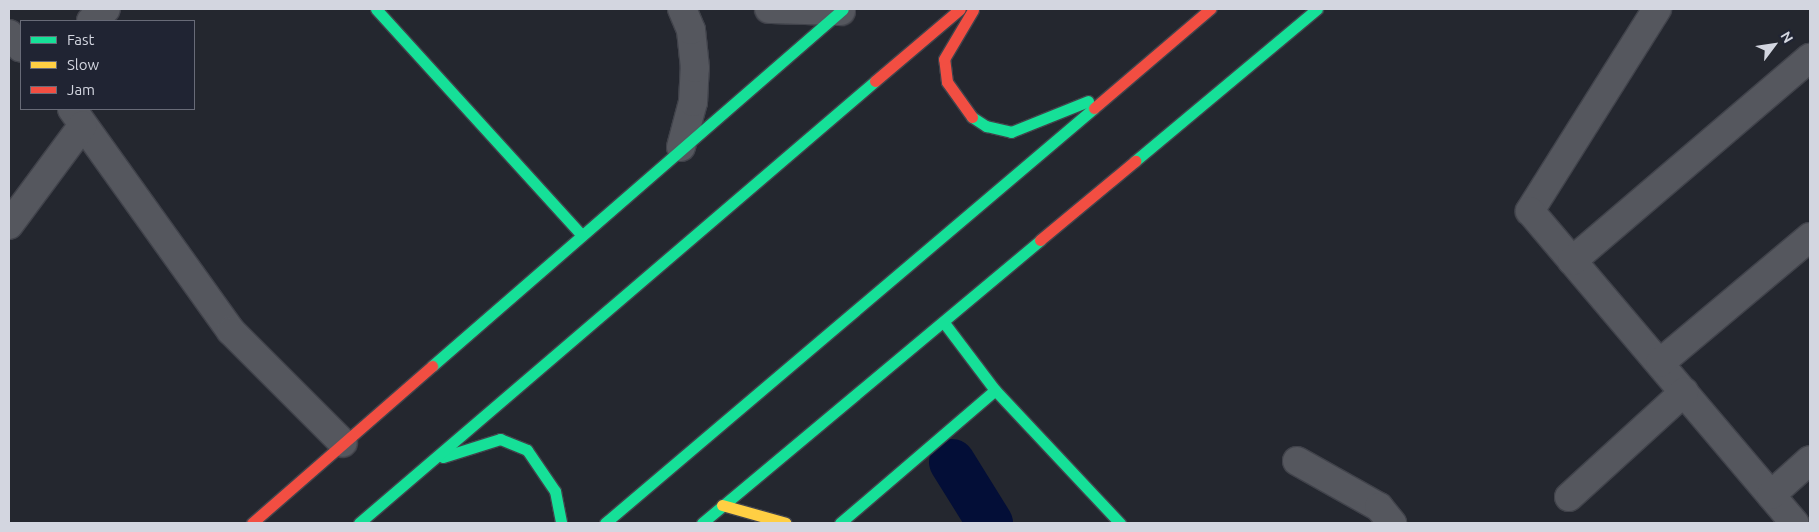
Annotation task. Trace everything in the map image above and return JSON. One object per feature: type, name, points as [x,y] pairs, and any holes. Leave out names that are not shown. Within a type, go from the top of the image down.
[{"type":"street","points":[[93,20],[106,9]]},
{"type":"street","points":[[376,9],[581,234]]},
{"type":"street","points":[[681,147],[693,102],[695,68],[691,30],[682,9]]},
{"type":"street","points":[[768,9],[842,10]]},
{"type":"street","points":[[359,523],[960,9]]},
{"type":"street","points":[[974,9],[944,59],[947,82],[964,111],[986,126],[1011,132],[1116,89]]},
{"type":"street","points":[[605,523],[1210,9]]},
{"type":"street","points":[[702,523],[945,324],[1317,9]]},
{"type":"street","points":[[1657,9],[1530,211],[1795,523]]},
{"type":"street","points":[[252,523],[681,147],[842,10]]},
{"type":"street","points":[[9,34],[20,47]]},
{"type":"street","points":[[1572,261],[1810,58]]},
{"type":"street","points":[[9,225],[77,117],[231,331],[343,443]]},
{"type":"street","points":[[1660,363],[1810,237]]},
{"type":"street","points":[[945,324],[996,390],[1120,523]]},
{"type":"street","points":[[840,523],[996,390]]},
{"type":"street","points":[[1570,497],[1684,392]]},
{"type":"street","points":[[432,461],[500,439],[527,450],[554,491],[561,523]]},
{"type":"street","points":[[1771,495],[1810,460]]},
{"type":"street","points":[[1297,461],[1377,518]]},
{"type":"street","points":[[722,505],[786,523]]},
{"type":"waterway","points":[[952,462],[990,523]]},
{"type":"traffic: fast","points":[[376,9],[581,234]]},
{"type":"traffic: fast","points":[[432,366],[843,9]]},
{"type":"traffic: fast","points":[[1135,161],[1317,9]]},
{"type":"traffic: fast","points":[[359,523],[875,81]]},
{"type":"traffic: fast","points":[[972,117],[986,126],[1011,132],[1088,101]]},
{"type":"traffic: fast","points":[[605,523],[1094,108]]},
{"type":"traffic: fast","points":[[702,523],[1040,240]]},
{"type":"traffic: fast","points":[[945,324],[995,390],[1120,523]]},
{"type":"traffic: fast","points":[[840,523],[995,390]]},
{"type":"traffic: fast","points":[[443,457],[500,439],[527,450],[555,491],[561,523]]},
{"type":"traffic: slow","points":[[722,505],[786,523]]},
{"type":"traffic: jam","points":[[875,81],[960,9]]},
{"type":"traffic: jam","points":[[1094,108],[1210,9]]},
{"type":"traffic: jam","points":[[972,117],[947,82],[944,59],[973,10]]},
{"type":"traffic: jam","points":[[1040,240],[1135,161]]},
{"type":"traffic: jam","points":[[252,523],[432,366]]}]
